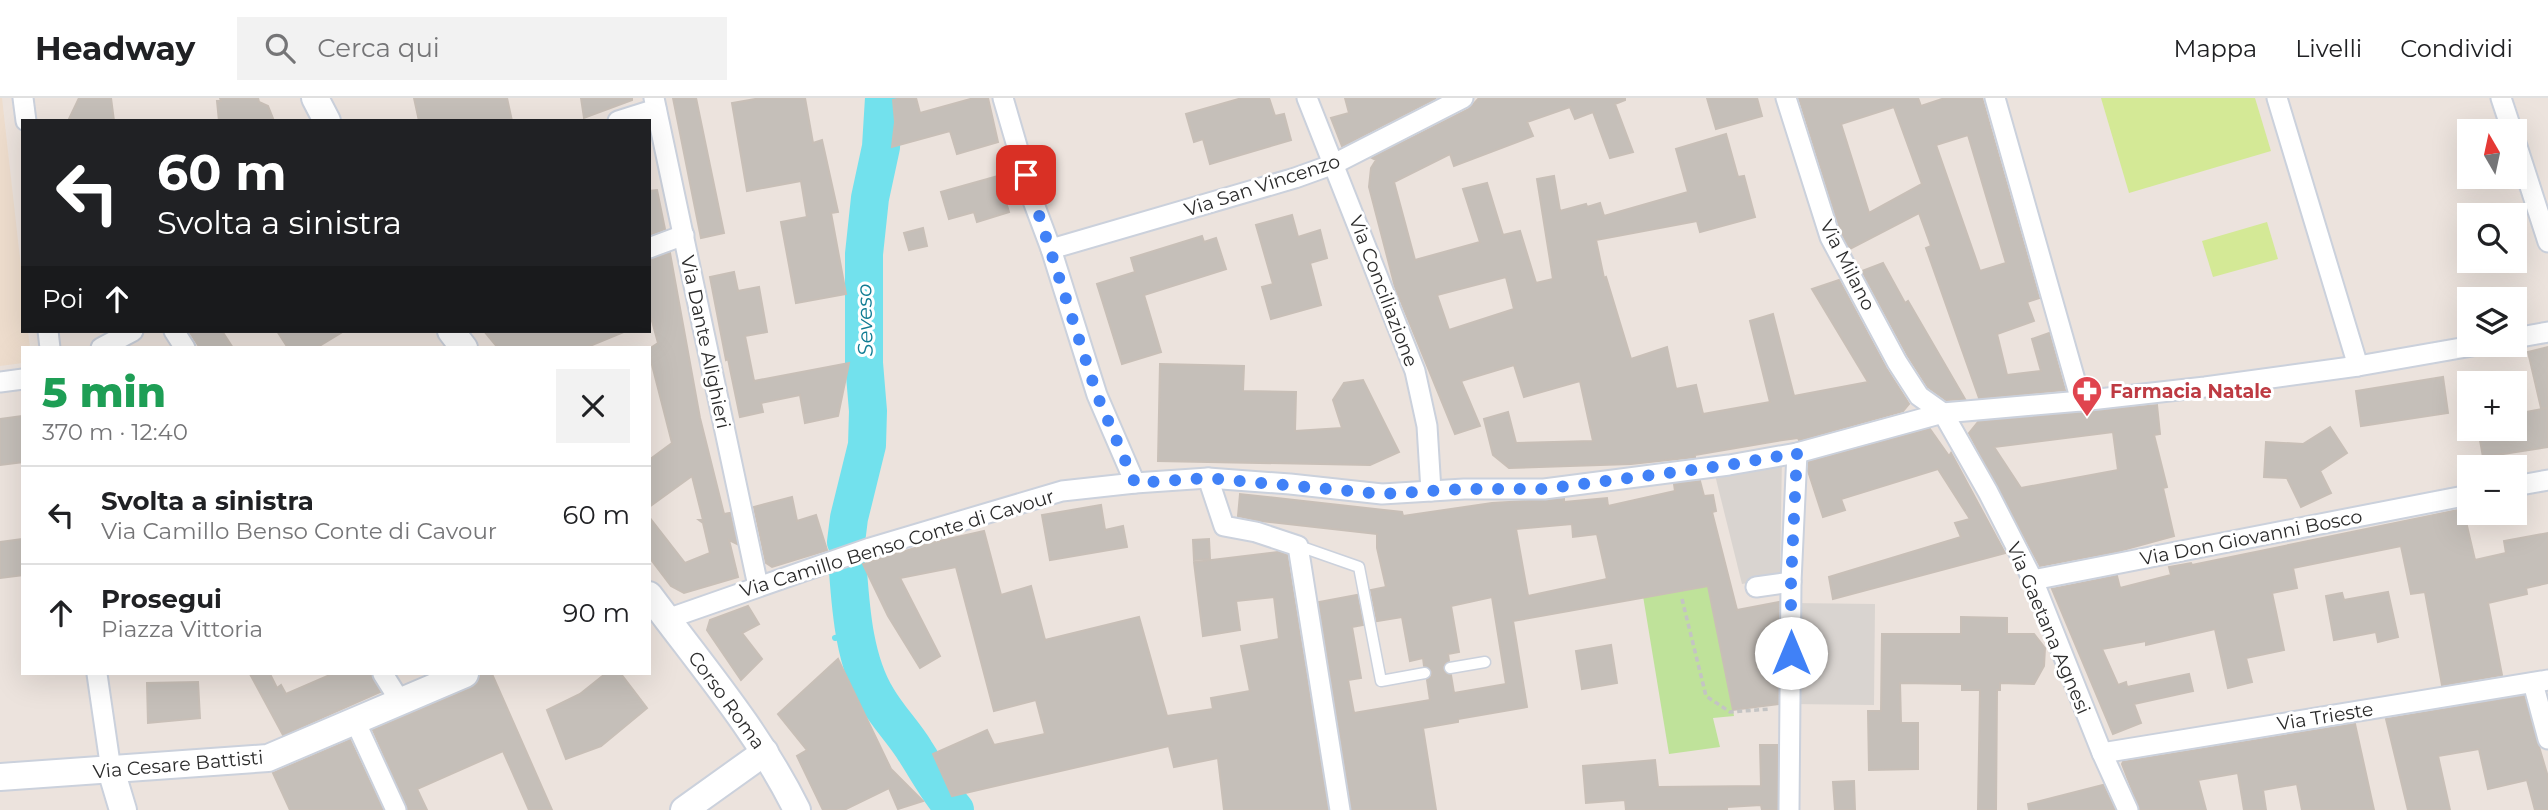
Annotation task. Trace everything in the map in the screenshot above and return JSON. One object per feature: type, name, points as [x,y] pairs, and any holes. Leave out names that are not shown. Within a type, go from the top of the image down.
[{"type":"street","points":[[23,98],[26,119]]},
{"type":"street","points":[[315,98],[326,119]]},
{"type":"street","points":[[1003,98],[1033,201],[1051,248],[1097,395],[1135,483]]},
{"type":"street","name":"Via Conciliazione","points":[[1307,98],[1419,385],[1427,426],[1431,491]]},
{"type":"street","name":"Via San Vincenzo","points":[[1051,248],[1295,178],[1334,164],[1463,98]]},
{"type":"street","name":"Via Milano","points":[[1786,98],[1824,222],[1835,246],[1897,362],[1919,396],[1942,413]]},
{"type":"street","points":[[1995,98],[2081,401]]},
{"type":"street","points":[[2277,98],[2358,366]]},
{"type":"street","points":[[2501,98],[2508,119]]},
{"type":"street","points":[[622,119],[655,103]]},
{"type":"street","name":"Via Dante Alighieri","points":[[655,103],[758,586]]},
{"type":"street","points":[[2527,177],[2548,242]]},
{"type":"street","points":[[651,247],[684,234]]},
{"type":"street","points":[[2527,336],[2548,332]]},
{"type":"street","points":[[105,346],[129,333]]},
{"type":"street","points":[[1789,810],[1791,582],[1797,453],[1942,413],[2081,401],[2358,366],[2457,349]]},
{"type":"street","points":[[0,382],[21,379]]},
{"type":"street","name":"Via Gaetana Agnesi","points":[[1942,413],[1988,492],[2033,580],[2127,810]]},
{"type":"street","name":"Via Camillo Benso Conte di Cavour","points":[[667,618],[870,548],[1062,491],[1208,478],[1382,494],[1544,489],[1721,466],[1797,453]]},
{"type":"street","points":[[1208,478],[1224,526],[1256,532],[1298,546],[1340,810]]},
{"type":"street","points":[[2527,484],[2548,480]]},
{"type":"street","name":"Via Don Giovanni Bosco","points":[[2033,580],[2457,497]]},
{"type":"street","points":[[1756,587],[1791,582]]},
{"type":"street","name":"Corso Roma","points":[[651,598],[765,752],[797,810]]},
{"type":"street","points":[[97,675],[111,769],[123,810]]},
{"type":"street","points":[[384,675],[400,701]]},
{"type":"street","name":"Via Cesare Battisti","points":[[0,777],[268,758],[463,675]]},
{"type":"street","points":[[2541,681],[2548,738]]},
{"type":"street","name":"Via Trieste","points":[[2102,753],[2541,681]]},
{"type":"street","points":[[355,721],[396,810]]},
{"type":"street","points":[[684,810],[765,752]]},
{"type":"lane","points":[[1298,546],[1359,568],[1381,681],[1425,673]]},
{"type":"lane","points":[[1450,668],[1485,662]]},
{"type":"path","points":[[1682,599],[1706,696],[1730,712],[1791,708]]},
{"type":"shaded area","points":[[2,98],[21,267],[21,333],[28,333],[30,346],[21,346],[21,363],[0,366]]},
{"type":"shaded area","points":[[1782,456],[1780,577],[1742,584],[1713,467]]},
{"type":"shaded area","points":[[1791,603],[1875,604],[1874,705],[1791,704]]},
{"type":"green space","points":[[2101,98],[2255,98],[2271,151],[2129,193]]},
{"type":"green space","points":[[2267,222],[2278,259],[2213,277],[2202,241]]},
{"type":"green space","points":[[1708,586],[1734,716],[1713,718],[1720,747],[1669,754],[1643,596]]},
{"type":"building","points":[[79,98],[111,98],[114,119],[69,119]]},
{"type":"building","points":[[220,98],[258,98],[259,102],[268,106],[273,119],[219,119],[217,101],[221,101]]},
{"type":"building","points":[[414,98],[507,98],[512,119],[419,119]]},
{"type":"building","points":[[581,98],[632,98],[632,100],[584,118]]},
{"type":"building","points":[[673,98],[696,98],[724,233],[701,238]]},
{"type":"building","points":[[761,98],[805,98],[813,143],[822,140],[838,212],[831,213],[846,294],[796,303],[781,222],[807,217],[801,181],[747,191],[732,103]]},
{"type":"building","points":[[916,98],[920,113],[974,98],[988,98],[998,142],[957,154],[950,131],[892,147],[895,122],[893,100]]},
{"type":"building","points":[[1242,98],[1269,98],[1275,116],[1284,114],[1291,140],[1210,164],[1203,139],[1194,142],[1186,114]]},
{"type":"building","points":[[1345,98],[1436,98],[1342,146],[1331,118],[1349,113]]},
{"type":"building","points":[[1479,98],[1625,98],[1615,104],[1633,152],[1610,158],[1593,112],[1575,119],[1570,107],[1527,122],[1533,136],[1454,166],[1450,154],[1394,182],[1415,260],[1480,242],[1463,189],[1487,183],[1503,235],[1520,231],[1536,283],[1553,279],[1537,179],[1554,176],[1560,211],[1600,203],[1604,216],[1688,192],[1676,149],[1726,134],[1738,177],[1744,176],[1755,217],[1700,232],[1697,221],[1596,240],[1604,278],[1606,277],[1631,359],[1667,347],[1676,389],[1696,385],[1703,414],[1770,402],[1750,321],[1773,314],[1794,396],[1868,382],[1812,289],[1839,280],[1886,368],[1909,404],[1903,411],[1799,440],[1783,440],[1695,457],[1631,464],[1509,468],[1493,455],[1484,419],[1508,412],[1516,443],[1593,441],[1580,381],[1524,397],[1514,365],[1461,381],[1480,426],[1455,434],[1395,287],[1369,187],[1371,168],[1376,160],[1372,158],[1469,109]],"holes":[[[1506,277],[1514,309],[1449,330],[1437,295]]]},
{"type":"building","points":[[1707,98],[1757,98],[1762,116],[1716,129]]},
{"type":"building","points":[[1799,98],[1918,98],[1921,106],[1945,98],[1982,98],[2039,298],[2027,302],[2034,321],[1997,334],[2007,375],[2041,371],[2032,339],[2049,333],[2065,390],[1979,398],[1926,248],[1931,246],[1919,213],[1850,249],[1841,232]],"holes":[[[1894,107],[1922,184],[1869,213],[1841,124]],[[1968,135],[2006,263],[1980,271],[1936,145]]]},
{"type":"building","points":[[998,176],[1009,212],[977,222],[974,212],[949,219],[941,192]]},
{"type":"building","points":[[657,190],[665,229],[651,234],[651,191]]},
{"type":"building","points":[[1292,215],[1298,237],[1320,230],[1327,258],[1310,263],[1321,305],[1271,319],[1262,287],[1273,284],[1256,225]]},
{"type":"building","points":[[923,228],[927,246],[909,250],[904,233]]},
{"type":"building","points":[[1202,236],[1204,242],[1216,238],[1226,269],[1144,295],[1161,352],[1122,364],[1097,284],[1135,272],[1131,258]]},
{"type":"building","points":[[670,253],[700,418],[724,514],[730,513],[737,544],[729,540],[738,577],[684,593],[671,586],[651,560],[651,520],[685,563],[710,553],[703,523],[699,520],[703,520],[692,476],[651,506],[651,459],[672,443],[651,361],[651,348],[658,343],[651,317],[651,259]]},
{"type":"building","points":[[1883,263],[1965,399],[1946,400],[1928,387],[1908,356],[1862,271]]},
{"type":"building","points":[[734,272],[738,291],[759,287],[767,332],[745,336],[754,381],[849,363],[838,416],[805,423],[800,395],[761,403],[763,412],[740,417],[710,277]]},
{"type":"building","points":[[190,333],[223,333],[232,346],[199,346]]},
{"type":"building","points":[[278,333],[341,333],[319,346],[287,346]]},
{"type":"building","points":[[486,333],[621,333],[590,346],[496,346]]},
{"type":"building","points":[[2548,347],[2548,408],[2541,408],[2528,352]]},
{"type":"building","points":[[1160,364],[1244,366],[1243,391],[1296,392],[1295,431],[1342,428],[1333,400],[1344,383],[1363,380],[1399,452],[1370,465],[1158,461]]},
{"type":"building","points":[[2443,377],[2448,413],[2361,426],[2356,391]]},
{"type":"building","points":[[2157,405],[2160,434],[2154,435],[2167,487],[2163,488],[2174,536],[2119,551],[2040,566],[1969,433],[1978,422]],"holes":[[[2113,432],[2118,470],[2021,488],[1994,447]]]},
{"type":"building","points":[[2548,408],[2548,447],[2483,455],[2480,441],[2527,441],[2527,412]]},
{"type":"building","points":[[21,416],[21,462],[0,465],[0,419]]},
{"type":"building","points":[[2330,427],[2347,453],[2320,471],[2331,493],[2301,507],[2287,478],[2264,477],[2266,442],[2303,444]]},
{"type":"building","points":[[1930,429],[1949,456],[1951,453],[2005,553],[1833,599],[1829,577],[1961,537],[1955,523],[1970,519],[1938,469],[1841,499],[1845,510],[1823,517],[1808,471],[1809,462]]},
{"type":"building","points":[[1700,481],[1704,496],[1713,495],[1716,511],[1712,512],[1737,610],[1779,602],[1778,704],[1733,710],[1708,586],[1513,621],[1527,707],[1423,728],[1436,810],[1352,810],[1319,602],[1357,595],[1363,625],[1352,627],[1361,678],[1348,680],[1354,713],[1430,700],[1427,680],[1432,676],[1432,671],[1424,666],[1423,658],[1410,661],[1402,617],[1377,621],[1371,590],[1386,587],[1377,548],[1377,534],[1238,516],[1240,494],[1402,512],[1403,516],[1492,503],[1564,499],[1564,502],[1607,498],[1608,506],[1675,491],[1674,484]],"holes":[[[1572,524],[1573,537],[1597,534],[1607,579],[1528,596],[1516,529]],[[1492,597],[1506,684],[1454,693],[1451,675],[1443,669],[1449,661],[1448,654],[1459,652],[1451,606]]]},
{"type":"building","points":[[792,497],[797,521],[816,515],[827,550],[772,567],[766,563],[754,507]]},
{"type":"building","points":[[1101,505],[1105,530],[1123,526],[1127,547],[1050,560],[1042,515]]},
{"type":"building","points":[[2457,510],[2457,525],[2467,525],[2475,560],[2506,553],[2504,541],[2548,533],[2548,583],[2526,588],[2527,594],[2488,603],[2502,675],[2442,685],[2425,592],[2411,594],[2401,546],[2293,568],[2297,588],[2272,593],[2284,650],[2246,658],[2252,682],[2228,688],[2215,629],[2146,645],[2146,641],[2102,649],[2118,685],[2126,682],[2127,687],[2189,674],[2193,691],[2134,704],[2141,723],[2113,734],[2052,589],[2117,576],[2120,588],[2171,575],[2169,567],[2192,565]]},
{"type":"building","points":[[984,531],[1001,595],[1031,586],[1045,640],[1139,617],[1167,716],[1213,709],[1211,698],[1250,691],[1241,646],[1279,639],[1274,597],[1236,601],[1240,630],[1203,636],[1194,562],[1278,552],[1287,555],[1328,810],[1224,810],[1218,758],[1174,767],[1169,746],[952,796],[933,754],[987,730],[994,745],[1045,734],[1036,700],[994,711],[956,567],[900,578],[940,656],[920,668],[888,616],[863,564],[931,543]]},
{"type":"building","points":[[21,539],[21,575],[0,578],[0,542]]},
{"type":"building","points":[[1209,539],[1210,559],[1194,560],[1193,540]]},
{"type":"building","points":[[2388,592],[2398,637],[2378,642],[2376,632],[2334,640],[2326,596],[2342,593],[2344,600]]},
{"type":"building","points":[[748,606],[759,624],[742,633],[762,659],[741,680],[707,630],[710,620]]},
{"type":"building","points":[[1961,617],[2007,618],[2007,634],[2034,634],[2045,648],[2044,666],[2034,684],[2000,683],[2000,690],[1997,690],[1996,810],[1978,810],[1980,690],[1962,690],[1962,684],[1900,683],[1901,723],[1918,723],[1918,769],[1869,770],[1868,711],[1881,711],[1882,634],[1961,634]]},
{"type":"building","points":[[1611,645],[1617,683],[1582,689],[1576,651]]},
{"type":"building","points":[[838,659],[891,769],[923,801],[898,809],[889,788],[844,810],[823,810],[797,756],[807,750],[778,714]]},
{"type":"building","points":[[251,675],[270,675],[277,688],[281,685],[286,694],[330,675],[372,675],[380,692],[283,735]]},
{"type":"building","points":[[480,675],[492,675],[552,810],[529,810],[503,751],[417,789],[427,810],[408,810],[373,730],[478,683]]},
{"type":"building","points":[[604,675],[622,675],[647,708],[601,746],[566,759],[547,710],[580,694]]},
{"type":"building","points":[[198,682],[200,718],[148,723],[147,683]]},
{"type":"building","points":[[2524,696],[2548,777],[2548,810],[2535,810],[2527,780],[2488,789],[2479,749],[2438,756],[2450,810],[2408,810],[2386,719]]},
{"type":"building","points":[[2355,724],[2374,810],[2302,810],[2297,784],[2263,790],[2266,810],[2244,810],[2238,773],[2198,780],[2206,810],[2140,810],[2122,764],[2123,762]]},
{"type":"building","points":[[350,740],[383,810],[290,810],[273,773]]},
{"type":"building","points":[[1760,745],[1777,745],[1777,810],[1762,810],[1761,805],[1727,807],[1727,810],[1626,810],[1625,800],[1586,803],[1583,766],[1655,760],[1658,787],[1761,786]]},
{"type":"building","points":[[1854,781],[1855,810],[1835,810],[1833,782]]},
{"type":"building","points":[[2103,785],[2115,810],[2029,810],[2028,804]]},
{"type":"waterway","name":"Seveso","points":[[846,542],[849,518],[867,445],[864,254],[870,198],[881,147],[884,98]]},
{"type":"waterway","name":"Seveso","points":[[848,571],[855,637],[870,684],[881,705],[955,810]]},
{"type":"waterway","points":[[835,638],[856,634]]},
{"type":"place","name":"Farmacia Natale","points":[[2087,418]]},
{"type":"route","points":[[1026,175],[1097,395],[1135,483],[1208,478],[1382,494],[1464,489],[1544,489],[1729,465],[1797,453],[1791,582],[1791,653]]}]
